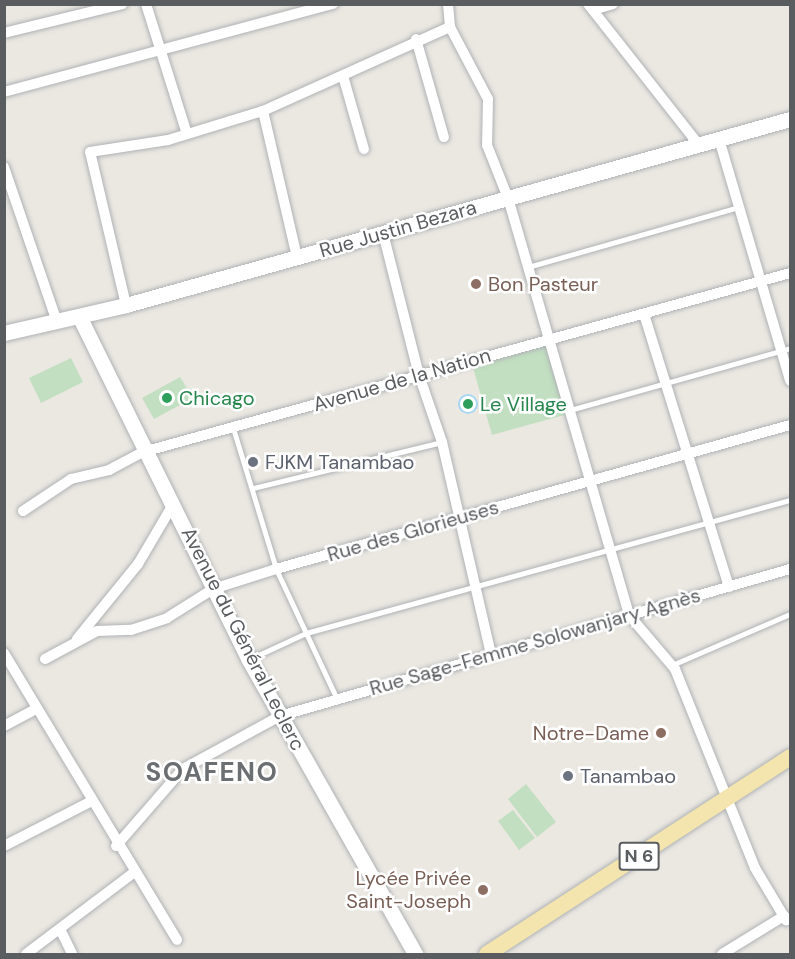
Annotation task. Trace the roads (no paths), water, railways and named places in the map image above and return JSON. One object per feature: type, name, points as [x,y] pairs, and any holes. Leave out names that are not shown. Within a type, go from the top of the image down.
[{"type":"main road","name":"Rue Justin Bezara","points":[[4,333],[56,319],[80,318],[790,119]]},
{"type":"main road","name":"Avenue du Général Leclerc","points":[[80,318],[143,452],[174,503],[213,590],[249,660],[415,954]]},
{"type":"main road","name":"N 6","points":[[487,954],[790,757]]},
{"type":"street","points":[[4,33],[123,4]]},
{"type":"street","points":[[146,4],[164,49],[187,134]]},
{"type":"street","points":[[4,92],[333,4]]},
{"type":"street","points":[[448,4],[450,27],[488,99],[487,145],[508,198],[592,481],[629,615],[672,665],[755,868],[787,917],[722,954]]},
{"type":"street","points":[[590,7],[613,4]]},
{"type":"street","points":[[590,7],[699,145]]},
{"type":"street","points":[[126,305],[90,153],[187,134],[263,111],[344,76],[416,39],[450,27]]},
{"type":"street","points":[[416,39],[444,137]]},
{"type":"street","points":[[344,76],[364,149]]},
{"type":"street","points":[[263,111],[297,257]]},
{"type":"street","points":[[719,139],[761,282],[786,349],[790,381]]},
{"type":"street","points":[[4,167],[56,319]]},
{"type":"street","points":[[383,233],[419,375],[442,442],[457,519],[491,655]]},
{"type":"street","name":"Avenue de la Nation","points":[[23,510],[71,480],[109,470],[143,452],[548,338],[790,273]]},
{"type":"street","points":[[644,314],[690,454],[729,586]]},
{"type":"street","name":"Rue des Glorieuses","points":[[45,659],[76,641],[167,618],[213,590],[276,569],[790,425]]},
{"type":"street","points":[[76,641],[138,564],[174,503]]},
{"type":"street","name":"Rue Sage-Femme Solowanjary Agnès","points":[[116,846],[183,769],[280,716],[790,569]]},
{"type":"street","points":[[4,653],[34,710],[116,846],[177,940]]},
{"type":"street","points":[[4,726],[34,710]]},
{"type":"street","points":[[4,846],[90,802]]},
{"type":"street","points":[[26,954],[133,873]]},
{"type":"street","points":[[60,929],[72,954]]},
{"type":"lane","points":[[528,267],[738,207]]},
{"type":"lane","points":[[570,410],[786,349]]},
{"type":"lane","points":[[233,428],[276,569],[336,699]]},
{"type":"lane","points":[[253,488],[442,442]]},
{"type":"lane","points":[[249,660],[306,633],[610,547],[790,500]]},
{"type":"lane","points":[[672,665],[790,614]]},
{"type":"water","name":"Le Village","points":[[468,394],[475,397],[478,404],[475,411],[468,414],[461,411],[458,404],[461,397]]},
{"type":"place","name":"Bon Pasteur","points":[[476,284]]},
{"type":"place","name":"Chicago","points":[[167,398]]},
{"type":"place","name":"Le Village","points":[[468,404]]},
{"type":"place","name":"FJKM Tanambao","points":[[253,462]]},
{"type":"place","name":"Notre-Dame","points":[[661,733]]},
{"type":"place","name":"Tanambao","points":[[568,776]]},
{"type":"place","name":"Lycée Privée Saint-Joseph","points":[[483,890]]},
{"type":"district","name":"SOAFENO","points":[[212,773]]}]
